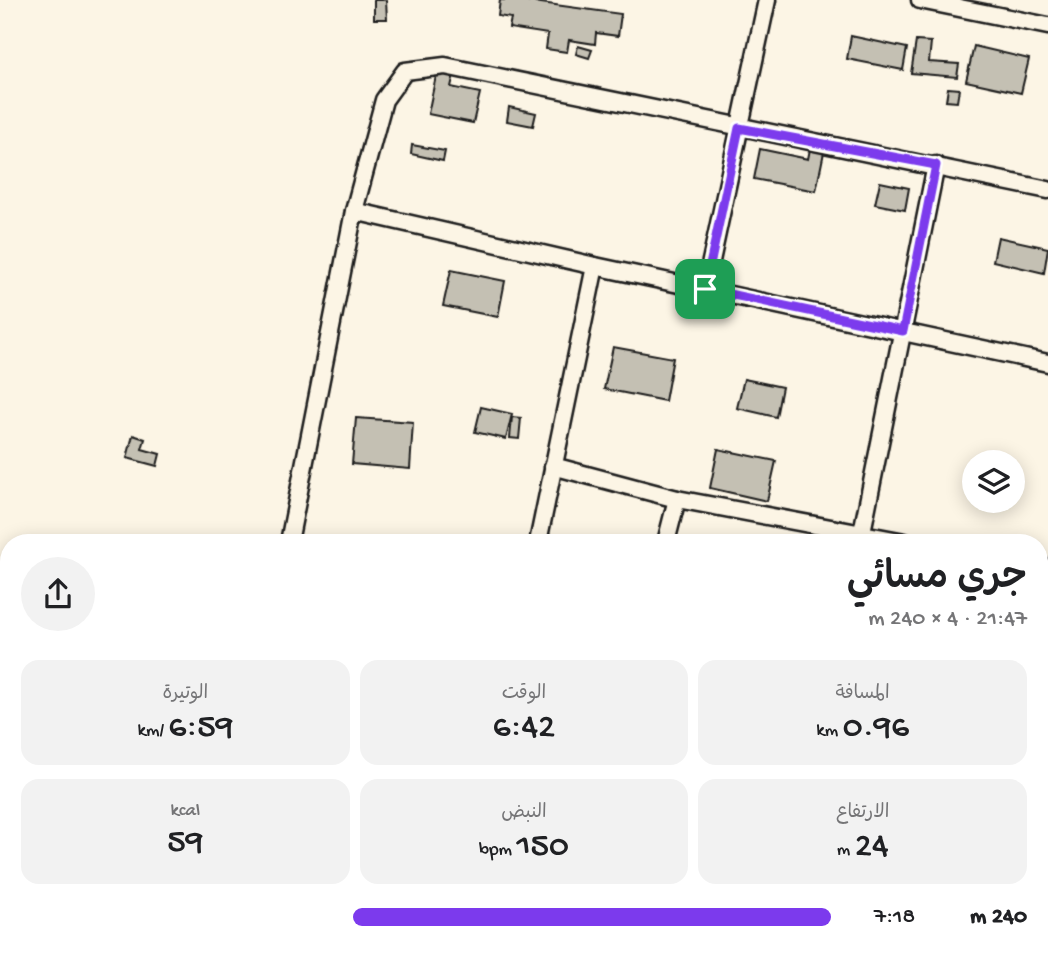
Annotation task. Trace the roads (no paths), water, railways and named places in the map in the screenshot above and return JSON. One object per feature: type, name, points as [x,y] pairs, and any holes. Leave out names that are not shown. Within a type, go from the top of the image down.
[{"type":"street","points":[[705,289],[767,0]]},
{"type":"street","points":[[920,0],[1048,26]]},
{"type":"street","points":[[291,534],[354,211],[384,100],[405,71],[445,66],[1048,190]]},
{"type":"street","points":[[862,534],[936,165]]},
{"type":"street","points":[[354,211],[595,266],[1048,363]]},
{"type":"street","points":[[539,534],[595,266]]},
{"type":"street","points":[[552,466],[677,499],[838,534]]},
{"type":"street","points":[[668,534],[677,499]]}]
